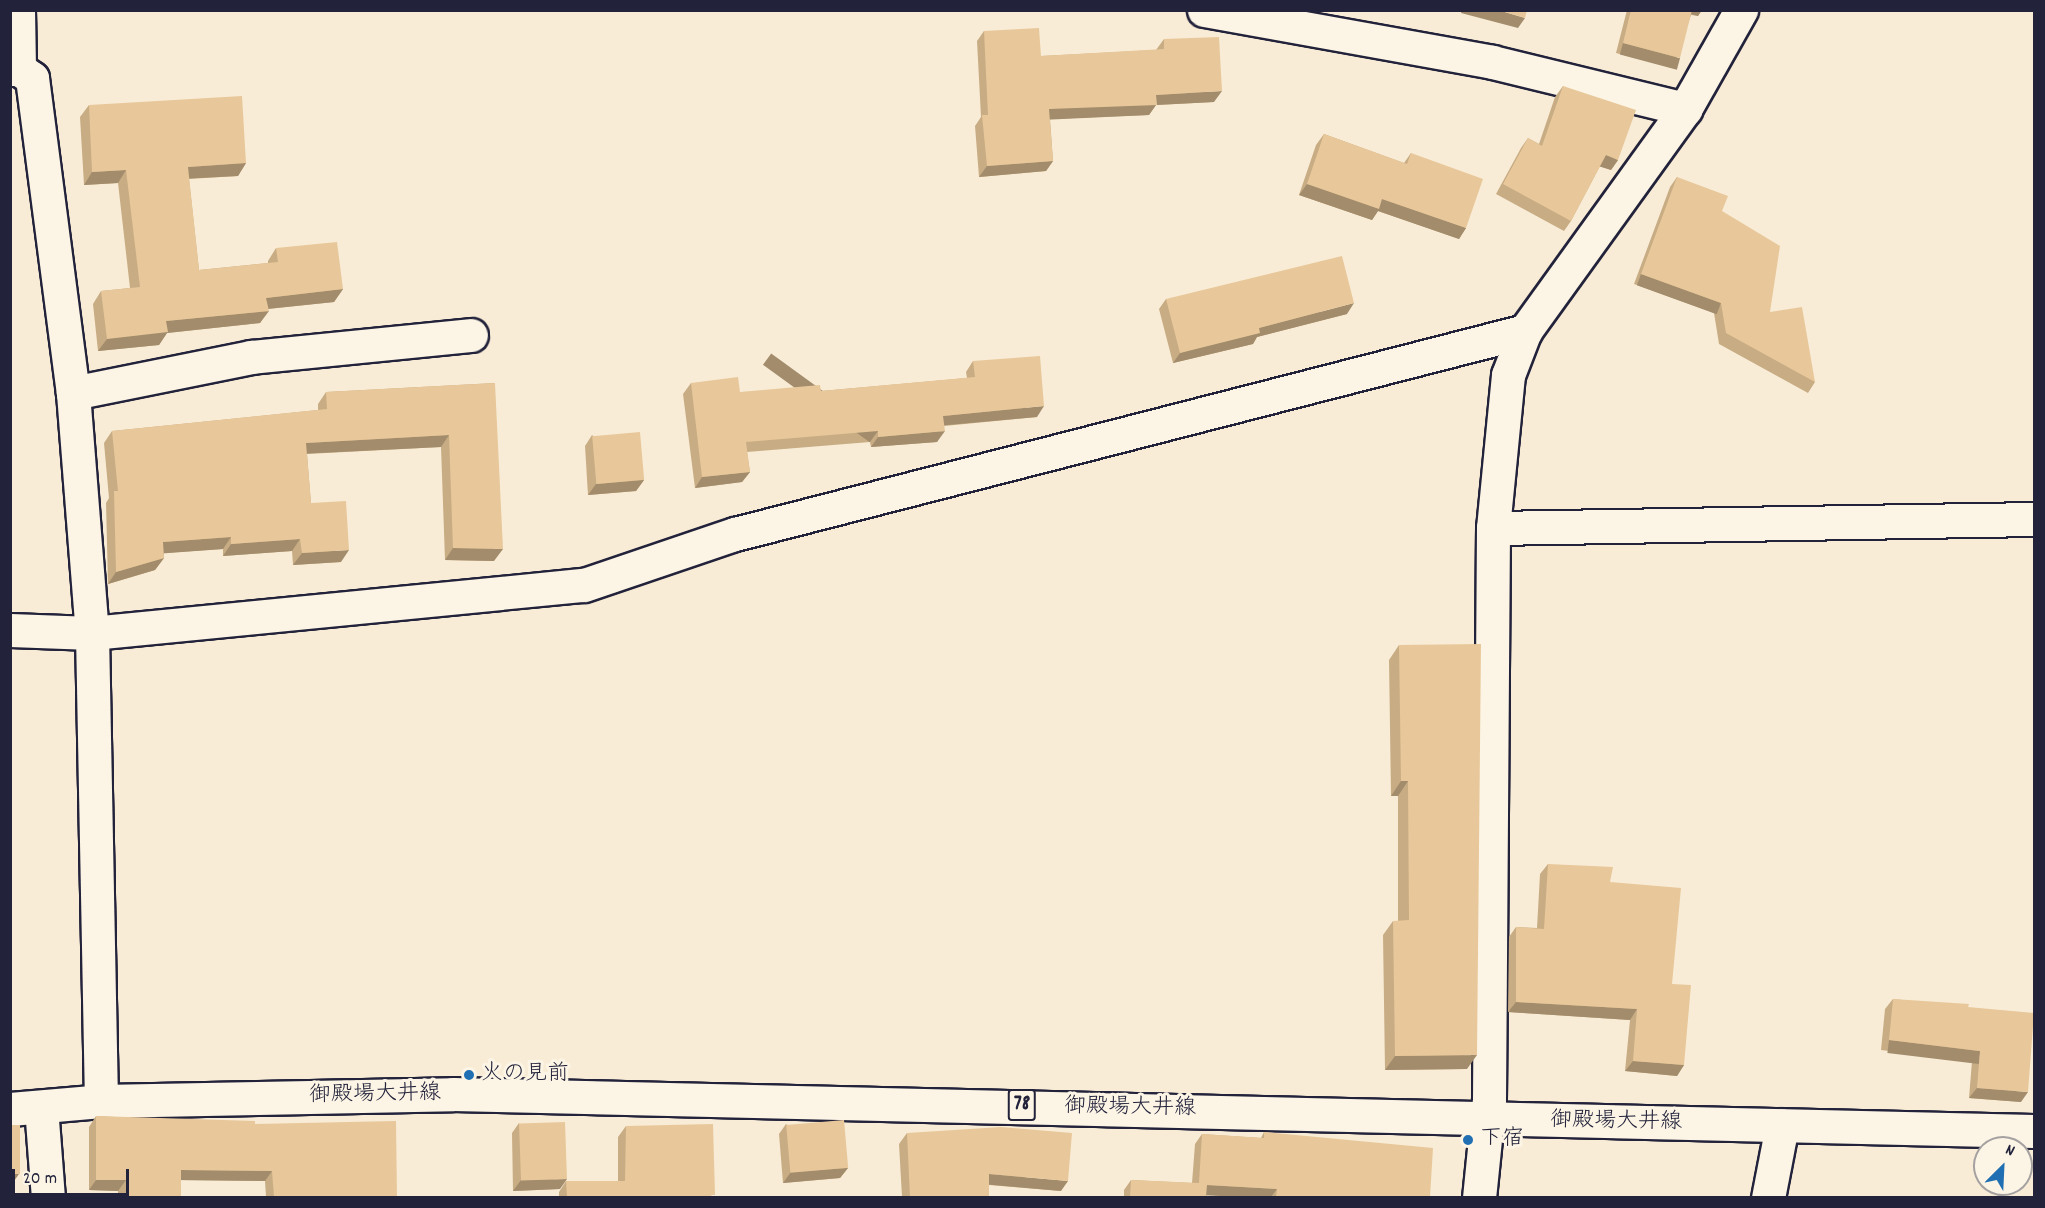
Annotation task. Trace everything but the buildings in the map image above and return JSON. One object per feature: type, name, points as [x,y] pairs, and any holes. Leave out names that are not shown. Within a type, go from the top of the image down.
[{"type":"street","points":[[18,10],[15,69],[32,78],[73,393],[92,633],[100,1101]]},
{"type":"street","points":[[1204,10],[1492,62],[1685,109]]},
{"type":"street","points":[[1479,1197],[1489,1119],[1493,528],[1508,375],[1525,331],[1685,109],[1741,10]]},
{"type":"street","points":[[10,630],[92,633],[584,585],[735,534],[1525,331]]},
{"type":"street","points":[[73,393],[251,357],[471,335]]},
{"type":"street","points":[[1493,528],[2034,519]]},
{"type":"street","name":"御殿場大井線","points":[[26,1108],[100,1101],[465,1094],[2034,1131]]},
{"type":"street","points":[[26,1108],[48,1197]]},
{"type":"street","points":[[1768,1197],[1782,1125]]},
{"type":"place","name":"火の見前","points":[[469,1075]]},
{"type":"place","name":"下宿","points":[[1468,1140]]}]
